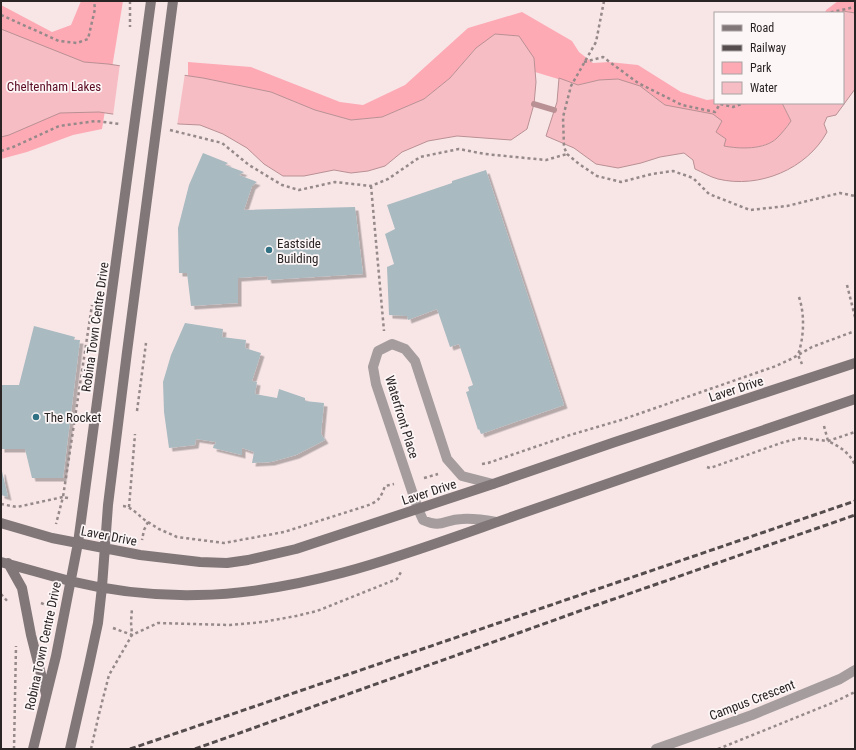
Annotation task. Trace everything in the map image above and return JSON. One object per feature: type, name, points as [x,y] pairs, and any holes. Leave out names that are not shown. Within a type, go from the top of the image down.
[{"type":"street","name":"Robina Town Centre Drive","points":[[33,749],[46,696],[78,543],[151,1]]},
{"type":"street","points":[[70,749],[92,651],[102,587],[108,505],[126,352],[173,1]]},
{"type":"street","points":[[386,347],[392,344],[406,349],[415,361],[447,460],[462,476],[493,484]]},
{"type":"street","name":"Waterfront Place","points":[[386,347],[378,351],[373,366],[376,384],[422,520],[432,525],[443,524],[460,519],[475,519],[496,522]]},
{"type":"street","name":"Laver Drive","points":[[1,524],[52,538],[140,555],[200,562],[227,563],[248,560],[296,549],[855,363]]},
{"type":"street","points":[[4,562],[71,581],[134,592],[168,595],[252,591],[320,579],[416,550],[687,456],[854,402]]},
{"type":"street","points":[[4,562],[22,588],[31,635],[46,696]]},
{"type":"street","name":"Campus Crescent","points":[[656,749],[752,715],[840,679],[855,670]]},
{"type":"path","points":[[1,15],[59,42],[76,43],[88,39],[94,9],[94,1]]},
{"type":"path","points":[[130,1],[130,30]]},
{"type":"path","points":[[604,1],[596,42],[571,86],[563,117],[564,147],[567,154],[579,164],[597,176],[621,182],[652,174],[673,171],[693,178],[709,194],[750,210],[787,206],[840,193],[855,196]]},
{"type":"path","points":[[832,12],[855,7]]},
{"type":"path","points":[[583,63],[604,57],[638,83],[682,105],[715,112],[720,104],[733,107],[741,104]]},
{"type":"path","points":[[1,151],[59,126],[96,121],[126,125]]},
{"type":"path","points":[[165,130],[222,143],[249,165],[282,185],[300,190],[335,182],[371,186],[388,179],[420,157],[459,149],[485,154],[546,160],[567,154]]},
{"type":"path","points":[[371,186],[386,347]]},
{"type":"path","points":[[847,285],[854,307],[855,317]]},
{"type":"path","points":[[798,355],[802,345],[803,316],[799,297]]},
{"type":"path","points":[[480,464],[488,463],[570,435],[621,420],[776,366],[812,347],[855,331]]},
{"type":"path","points":[[137,412],[146,341]]},
{"type":"path","points":[[129,507],[135,428]]},
{"type":"path","points":[[828,441],[855,432]]},
{"type":"path","points":[[687,456],[710,468],[784,442],[801,438],[828,441],[841,447],[852,458],[855,465]]},
{"type":"path","points":[[148,522],[158,529],[177,537],[224,543],[238,541],[284,532],[376,502],[381,495],[384,486],[423,478],[454,468]]},
{"type":"path","points":[[1,504],[17,507],[63,497]]},
{"type":"path","points":[[132,634],[158,623],[230,625],[263,622],[317,611],[397,578],[416,550]]},
{"type":"path","points":[[1,594],[12,607]]},
{"type":"path","points":[[14,749],[16,641]]},
{"type":"path","points":[[718,749],[825,706],[855,692]]},
{"type":"path","points":[[91,749],[98,714]]},
{"type":"green space","name":"Cheltenham Lakes","points":[[81,1],[123,1],[102,129],[73,135],[27,152],[1,159],[1,5],[52,32],[71,25]]},
{"type":"green space","points":[[838,1],[855,1],[855,13],[844,11],[825,12]]},
{"type":"green space","points":[[522,12],[572,41],[579,52],[593,63],[609,62],[638,65],[681,92],[707,100],[714,99],[714,104],[782,104],[791,121],[775,140],[763,146],[737,148],[724,146],[716,132],[713,115],[665,105],[640,86],[599,80],[578,85],[535,72],[534,58],[476,48],[450,78],[424,99],[382,117],[351,120],[315,110],[271,92],[188,76],[188,62],[251,67],[340,102],[363,105],[405,85],[468,28]]},
{"type":"water","points":[[843,11],[855,13],[855,89],[836,115],[827,117],[824,124],[827,132],[818,145],[795,166],[780,173],[750,181],[718,179],[695,169],[693,160],[684,153],[660,157],[618,168],[596,164],[574,148],[546,136],[557,102],[559,78],[578,85],[599,80],[618,79],[640,86],[665,105],[713,114],[722,121],[716,132],[726,139],[724,146],[752,148],[766,145],[777,138],[791,121],[782,104],[844,104],[844,12]]},
{"type":"water","points":[[1,29],[84,62],[108,64],[203,78],[271,92],[315,110],[351,120],[382,117],[424,99],[450,78],[476,48],[495,34],[519,36],[534,58],[536,82],[534,104],[527,129],[511,140],[457,136],[428,141],[402,152],[385,166],[368,171],[351,173],[334,170],[304,176],[283,176],[264,164],[247,148],[223,134],[200,125],[179,124],[99,112],[60,113],[1,137]]},
{"type":"pier","points":[[120,64],[185,73],[177,126],[113,116]]},
{"type":"building","name":"Eastside Building","points":[[203,153],[228,163],[225,165],[244,172],[239,175],[257,182],[252,186],[244,210],[355,207],[363,274],[268,280],[267,276],[238,278],[238,303],[191,306],[187,273],[179,273],[178,228],[189,185]]},
{"type":"building","points":[[486,170],[564,405],[481,434],[479,429],[478,430],[466,392],[469,391],[468,387],[473,385],[459,344],[450,347],[437,309],[408,320],[407,316],[389,315],[387,267],[394,264],[385,234],[395,229],[387,205]]},
{"type":"building","points":[[185,323],[223,329],[222,337],[246,340],[245,348],[261,353],[252,381],[257,382],[255,394],[277,398],[279,389],[305,398],[305,401],[324,403],[321,434],[325,440],[296,455],[271,462],[252,463],[254,452],[242,448],[242,455],[213,448],[216,442],[196,439],[195,445],[169,448],[164,412],[163,382],[171,355]]},
{"type":"building","name":"The Rocket","points":[[34,326],[75,337],[74,340],[80,340],[63,478],[32,478],[25,449],[1,449],[1,385],[19,385]]},
{"type":"building","points":[[2,471],[8,497],[1,495]]},
{"type":"waterway","points":[[534,104],[554,110]]},
{"type":"railway","points":[[130,749],[855,501]]},
{"type":"railway","points":[[195,749],[588,608],[855,515]]},
{"type":"place","name":"Eastside Building","points":[[269,250]]},
{"type":"place","name":"The Rocket","points":[[36,417]]}]
